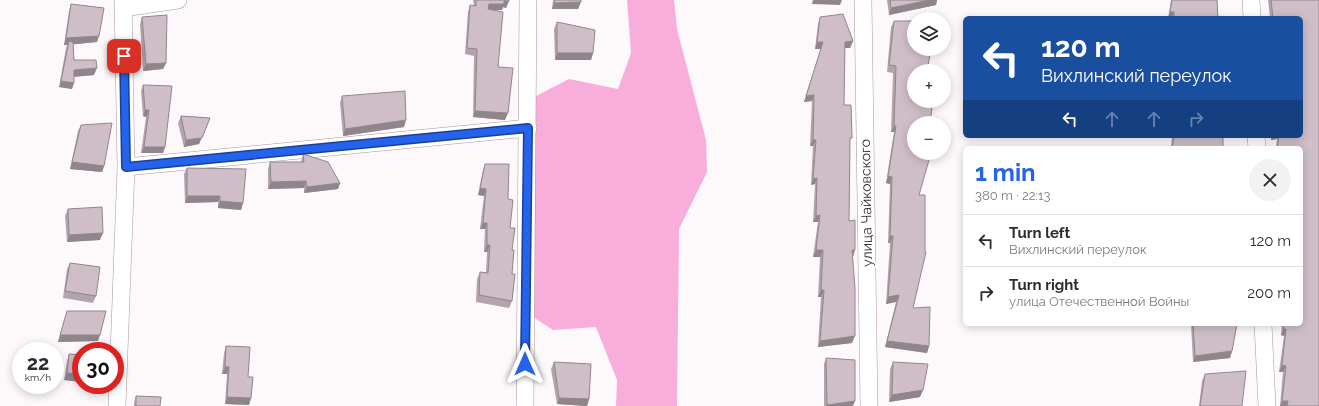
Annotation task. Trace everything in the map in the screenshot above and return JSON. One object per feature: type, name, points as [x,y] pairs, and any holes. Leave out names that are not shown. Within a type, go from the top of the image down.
[{"type":"street","points":[[116,406],[126,167],[123,4],[178,0]]},
{"type":"street","points":[[525,406],[528,0]]},
{"type":"street","name":"улица Чайковского","points":[[863,0],[869,406]]},
{"type":"street","points":[[1251,0],[1252,16]]},
{"type":"street","points":[[126,167],[528,128]]},
{"type":"street","points":[[1263,326],[1267,406]]},
{"type":"shaded area","points":[[627,0],[674,0],[677,29],[706,140],[707,172],[679,229],[677,406],[616,406],[617,380],[596,327],[553,330],[521,309],[536,96],[569,79],[618,89],[631,53]]},
{"type":"building","points":[[476,0],[509,0],[504,1],[504,4],[489,4],[488,9],[503,12],[498,67],[513,68],[508,113],[475,111],[477,49],[467,48],[470,5],[476,6]]},
{"type":"building","points":[[555,0],[581,0],[581,2],[554,3]]},
{"type":"building","points":[[890,0],[929,0],[891,8]]},
{"type":"building","points":[[1172,0],[1217,0],[1218,16],[1174,16],[1174,12],[1170,12]]},
{"type":"building","points":[[1271,0],[1319,0],[1319,406],[1287,406],[1288,401],[1282,401],[1286,366],[1282,365],[1286,329],[1283,329],[1284,326],[1303,326],[1303,146],[1277,146],[1279,138],[1303,138],[1303,16],[1273,16]]},
{"type":"building","points":[[71,4],[104,8],[99,36],[66,38]]},
{"type":"building","points":[[843,14],[853,41],[845,42],[844,105],[851,105],[852,138],[850,138],[849,221],[855,220],[855,250],[852,250],[855,288],[855,336],[820,341],[824,290],[821,290],[823,250],[816,250],[820,215],[816,216],[817,178],[813,179],[816,140],[813,140],[814,95],[806,96],[823,42],[817,42],[820,17]]},
{"type":"building","points":[[167,15],[166,63],[146,64],[142,17]]},
{"type":"building","points":[[894,21],[907,21],[907,56],[930,56],[928,64],[907,64],[907,108],[932,108],[931,116],[907,116],[907,160],[929,160],[919,195],[925,195],[926,252],[913,308],[930,307],[929,346],[887,341],[899,295],[888,297],[893,236],[890,236],[892,177],[888,176],[896,126],[894,126],[896,66],[889,65]]},
{"type":"building","points":[[557,22],[595,30],[593,53],[557,53]]},
{"type":"building","points":[[69,41],[73,42],[74,60],[96,60],[97,68],[74,70],[74,83],[61,81]]},
{"type":"building","points":[[143,85],[172,86],[165,147],[144,147],[149,110],[145,110]]},
{"type":"building","points":[[405,91],[406,120],[345,129],[342,96]]},
{"type":"building","points":[[181,116],[210,118],[202,138],[186,140]]},
{"type":"building","points":[[112,123],[104,166],[72,162],[81,125]]},
{"type":"building","points":[[1174,138],[1223,138],[1223,146],[1172,146]]},
{"type":"building","points":[[303,154],[328,162],[340,183],[307,187],[306,181],[271,182],[270,162],[304,162]]},
{"type":"building","points":[[485,164],[509,164],[508,199],[513,200],[510,228],[515,228],[512,250],[514,250],[512,274],[515,274],[512,301],[479,295],[480,272],[488,273],[490,245],[487,245],[487,223],[483,223],[486,189],[480,188]]},
{"type":"building","points":[[187,168],[246,169],[243,203],[220,201],[220,196],[187,196]]},
{"type":"building","points":[[102,207],[103,233],[69,235],[68,209]]},
{"type":"building","points":[[70,263],[100,267],[96,296],[65,291]]},
{"type":"building","points":[[67,311],[106,311],[100,335],[60,335]]},
{"type":"building","points":[[1193,326],[1237,326],[1232,351],[1195,356]]},
{"type":"building","points":[[226,346],[250,347],[248,377],[253,377],[251,398],[227,397],[229,367],[225,367]]},
{"type":"building","points":[[69,354],[72,354],[72,374],[67,373]]},
{"type":"building","points":[[826,358],[855,360],[855,401],[827,405]]},
{"type":"building","points":[[554,362],[591,364],[589,399],[559,398]]},
{"type":"building","points":[[893,362],[928,364],[923,390],[892,395]]},
{"type":"building","points":[[1246,371],[1242,406],[1200,406],[1205,374]]},
{"type":"building","points":[[136,396],[161,397],[160,406],[136,406]]},
{"type":"route","points":[[124,56],[126,167],[528,128],[525,364]]}]
